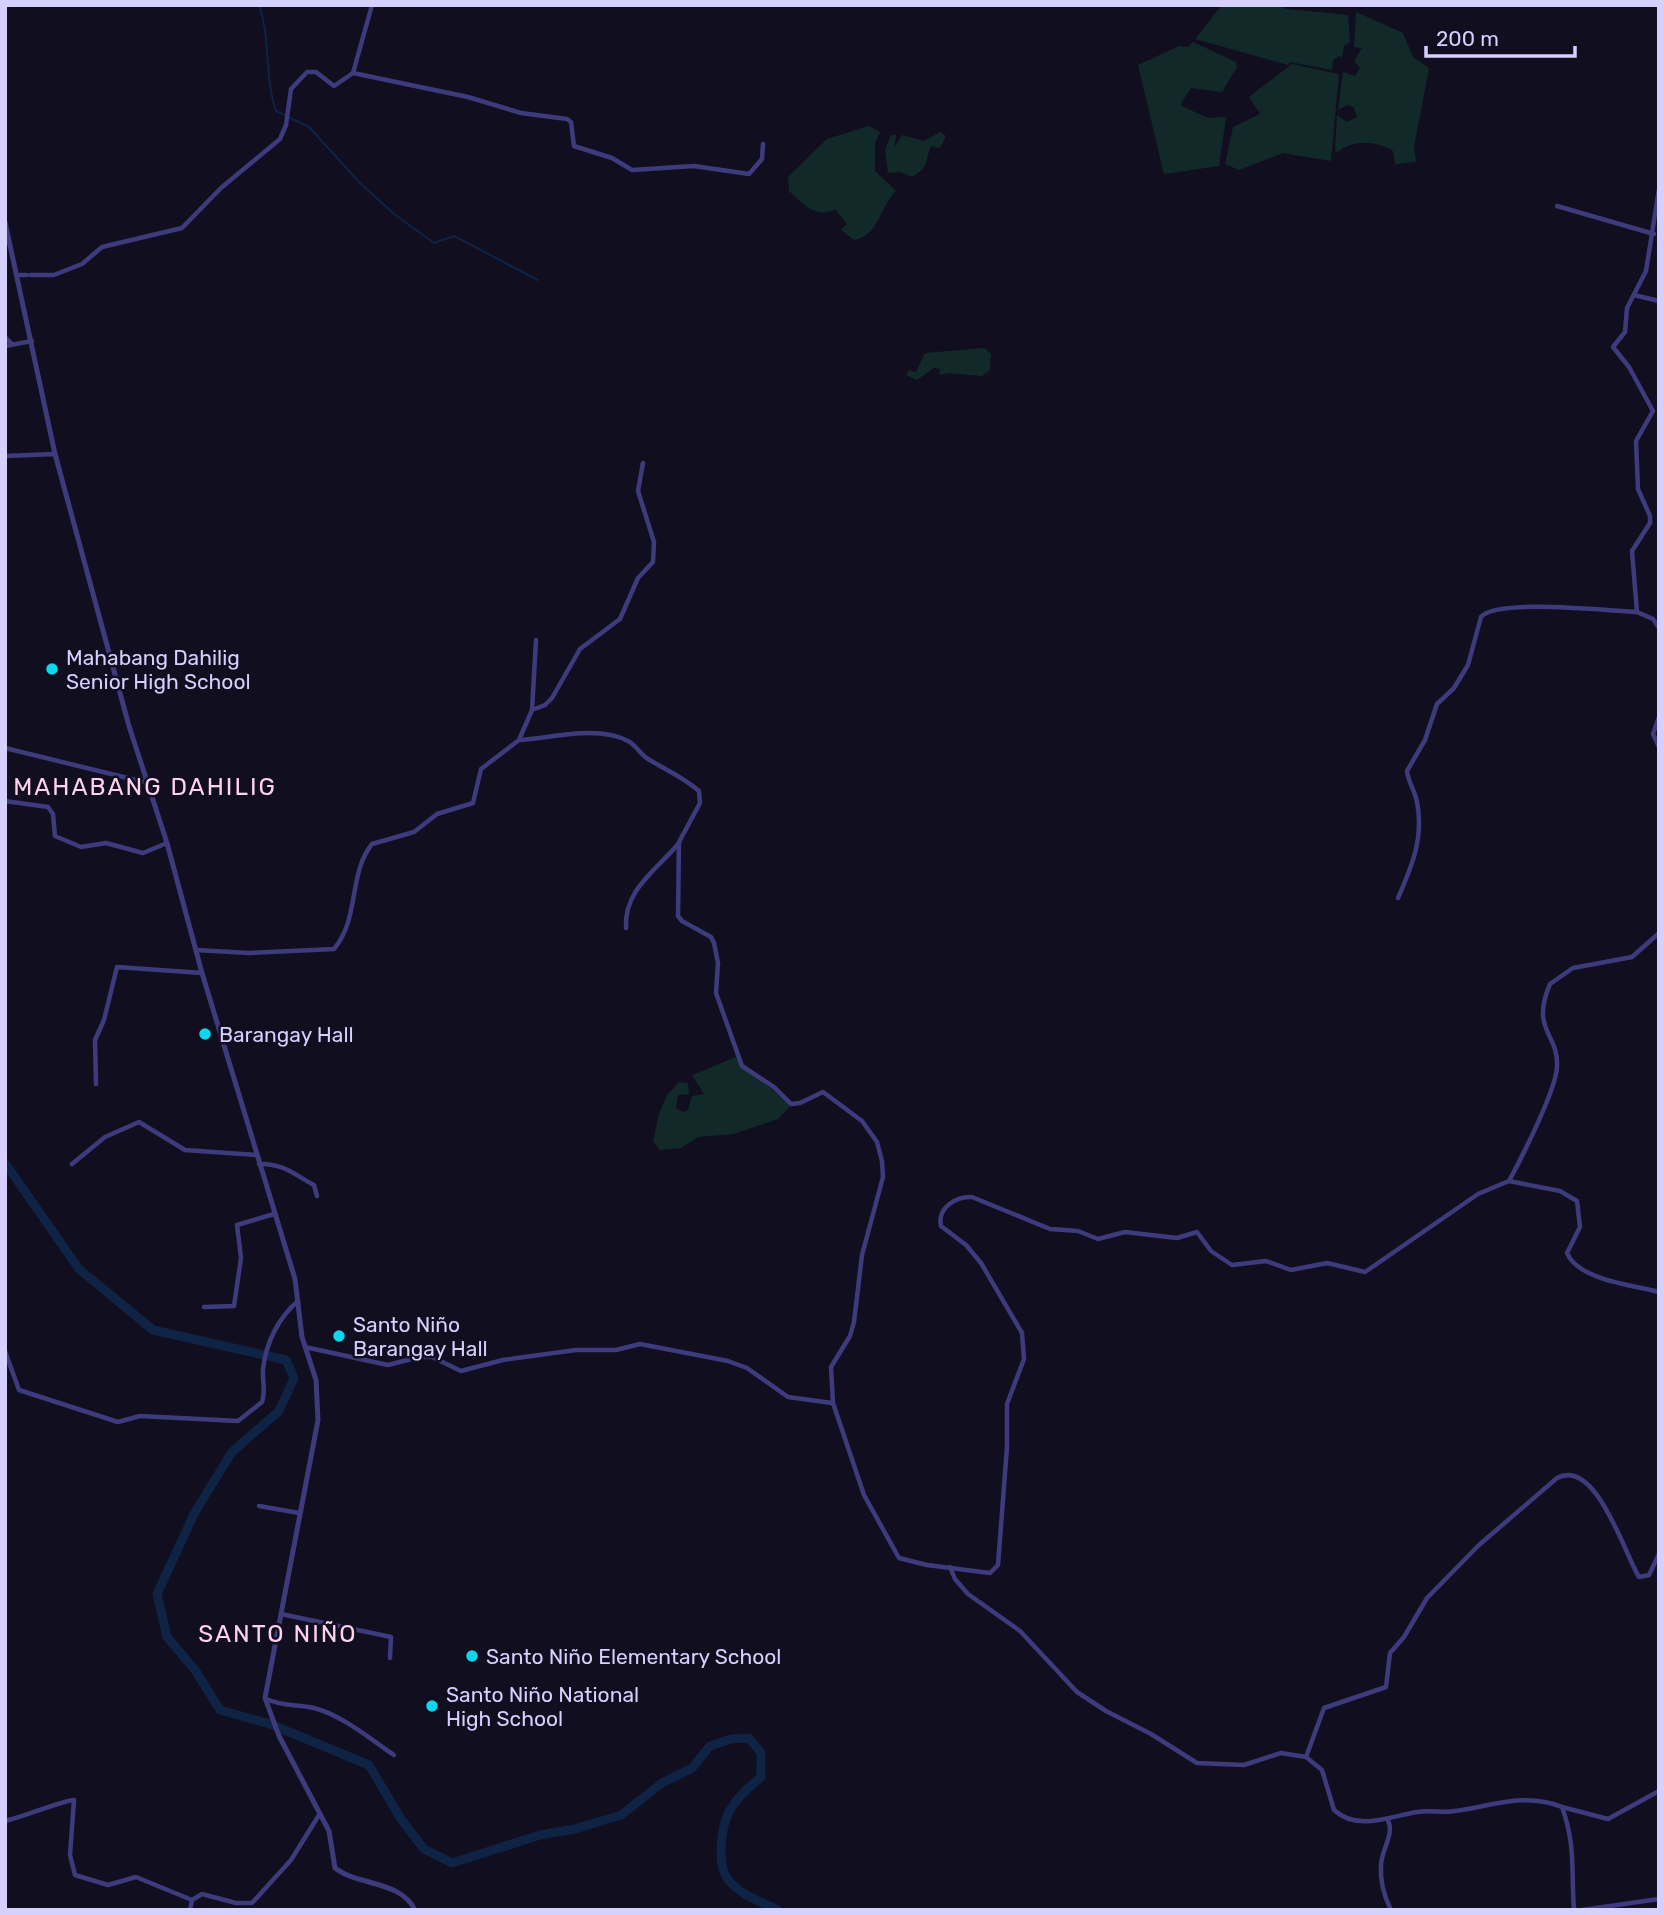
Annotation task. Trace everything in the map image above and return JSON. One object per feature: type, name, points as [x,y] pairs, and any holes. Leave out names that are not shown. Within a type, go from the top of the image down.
[{"type":"street","points":[[19,275],[59,273],[82,264],[102,247],[182,228],[221,188],[280,139],[286,125],[286,109],[291,89],[307,72],[316,72],[334,86],[353,73],[372,5]]},
{"type":"street","points":[[353,73],[468,97],[521,113],[567,119],[571,122],[574,146],[611,158],[632,170],[694,166],[749,174],[762,159],[764,144]]},
{"type":"street","points":[[1637,612],[1632,551],[1650,523],[1650,516],[1638,489],[1636,441],[1653,411],[1629,367],[1613,347],[1625,332],[1627,309],[1646,271],[1654,234],[1659,189]]},
{"type":"street","points":[[1558,206],[1654,234]]},
{"type":"street","points":[[5,222],[19,275],[55,454],[202,973],[295,1279],[304,1347],[316,1380],[318,1420],[265,1700],[279,1736],[328,1831],[335,1868],[399,1893],[415,1910]]},
{"type":"street","points":[[1634,295],[1659,301]]},
{"type":"street","points":[[5,337],[12,344]]},
{"type":"street","points":[[5,346],[32,341]]},
{"type":"street","points":[[5,457],[55,454]]},
{"type":"street","points":[[532,709],[545,705],[552,698],[586,643],[621,619],[638,578],[653,562],[654,541],[638,491],[642,463]]},
{"type":"street","points":[[1398,898],[1411,872],[1419,833],[1416,795],[1407,771],[1425,740],[1437,704],[1454,688],[1468,665],[1481,617],[1486,611],[1508,607],[1637,612],[1653,619],[1659,628]]},
{"type":"street","points":[[196,950],[249,953],[334,949],[349,926],[362,861],[372,844],[414,832],[437,814],[473,803],[481,769],[519,740],[532,709],[536,640]]},
{"type":"street","points":[[1659,718],[1653,734],[1659,747]]},
{"type":"street","points":[[519,740],[594,735],[619,737],[632,743],[646,758],[676,773],[699,791],[700,803],[680,842],[632,894],[626,908],[625,929]]},
{"type":"street","points":[[5,748],[148,783]]},
{"type":"street","points":[[5,801],[48,807],[53,814],[55,836],[75,846],[106,843],[143,853],[167,843]]},
{"type":"street","points":[[680,842],[678,916],[711,937],[715,943],[718,963],[716,993],[742,1066],[774,1087],[791,1104],[800,1103],[823,1092],[862,1121],[877,1142],[883,1177],[862,1255],[850,1336],[831,1367],[833,1403],[864,1495],[898,1558],[990,1573],[998,1565],[1007,1447],[1007,1404],[1025,1351],[1017,1320],[998,1296],[981,1264],[966,1245],[940,1226],[941,1215],[956,1198],[972,1197],[1050,1229],[1078,1231],[1098,1239],[1125,1232],[1177,1238],[1197,1232],[1211,1251],[1231,1265],[1266,1261],[1291,1270],[1327,1263],[1360,1273],[1373,1268],[1487,1189],[1509,1181],[1560,1191],[1577,1200],[1580,1227],[1567,1253],[1580,1269],[1593,1276],[1659,1292]]},
{"type":"street","points":[[1509,1181],[1555,1079],[1556,1057],[1542,1020],[1550,984],[1573,968],[1632,957],[1659,933]]},
{"type":"street","points":[[96,1084],[95,1040],[104,1020],[117,967],[202,973]]},
{"type":"street","points":[[72,1164],[105,1137],[139,1122],[185,1150],[257,1155]]},
{"type":"street","points":[[260,1164],[284,1166],[298,1179],[314,1185],[317,1196]]},
{"type":"street","points":[[204,1307],[234,1306],[241,1258],[237,1225],[274,1214]]},
{"type":"street","points":[[5,1351],[19,1390],[118,1422],[140,1416],[238,1421],[262,1402],[268,1349],[278,1321],[298,1301]]},
{"type":"street","points":[[304,1347],[388,1366],[419,1357],[432,1357],[461,1371],[503,1360],[640,1344],[728,1361],[747,1368],[788,1397],[833,1403]]},
{"type":"street","points":[[1306,1757],[1324,1708],[1335,1702],[1386,1688],[1390,1653],[1404,1637],[1427,1598],[1479,1545],[1557,1478],[1566,1474],[1576,1476],[1600,1498],[1639,1577],[1649,1575],[1659,1554]]},
{"type":"street","points":[[259,1506],[299,1513]]},
{"type":"street","points":[[950,1567],[955,1579],[968,1594],[1020,1631],[1077,1692],[1189,1760],[1204,1764],[1238,1766],[1281,1753],[1306,1757],[1322,1770],[1332,1806],[1339,1814],[1361,1820],[1388,1821],[1413,1813],[1454,1812],[1507,1801],[1546,1801],[1608,1819],[1659,1791]]},
{"type":"street","points":[[280,1614],[391,1637],[390,1658]]},
{"type":"street","points":[[265,1700],[288,1707],[316,1709],[357,1730],[394,1755]]},
{"type":"street","points":[[5,1821],[74,1800],[69,1842],[75,1875],[108,1885],[136,1877],[192,1900]]},
{"type":"street","points":[[1562,1807],[1573,1842],[1571,1880],[1574,1910]]},
{"type":"street","points":[[190,1910],[192,1900],[202,1894],[236,1903],[252,1903],[291,1860],[319,1815]]},
{"type":"street","points":[[1388,1821],[1391,1827],[1381,1864],[1384,1891],[1391,1910]]},
{"type":"street","points":[[1582,1910],[1659,1899]]},
{"type":"green space","points":[[1222,5],[1277,5],[1286,9],[1348,15],[1350,42],[1344,46],[1342,58],[1340,56],[1333,60],[1332,70],[1290,62],[1288,65],[1195,39]]},
{"type":"green space","points":[[1356,12],[1403,33],[1413,57],[1429,68],[1414,147],[1416,162],[1395,164],[1393,151],[1373,143],[1358,143],[1338,152],[1335,150],[1337,115],[1347,122],[1357,117],[1354,107],[1347,105],[1338,110],[1343,72],[1355,76],[1360,68],[1354,61],[1362,48],[1354,47]]},
{"type":"green space","points":[[1193,42],[1236,62],[1237,67],[1222,92],[1191,88],[1180,105],[1208,118],[1226,117],[1219,166],[1164,174],[1138,65],[1179,46],[1188,47]]},
{"type":"green space","points":[[1292,64],[1339,74],[1331,161],[1283,153],[1239,170],[1225,164],[1233,127],[1260,114],[1249,97]]},
{"type":"green space","points":[[869,126],[880,132],[875,143],[875,171],[896,191],[869,232],[854,240],[841,230],[847,224],[835,209],[822,213],[810,209],[789,191],[788,177],[827,139]]},
{"type":"green space","points":[[940,132],[946,136],[940,148],[931,146],[924,166],[918,173],[912,177],[900,172],[888,173],[885,150],[891,135],[896,135],[894,148],[902,135],[924,141]]},
{"type":"green space","points":[[984,348],[991,354],[990,370],[982,376],[949,373],[939,375],[940,369],[934,368],[917,380],[906,375],[909,370],[916,372],[925,353]]},
{"type":"green space","points":[[736,1057],[791,1105],[778,1119],[733,1134],[698,1137],[681,1148],[660,1150],[653,1141],[659,1114],[667,1095],[679,1082],[688,1083],[689,1094],[678,1095],[676,1108],[683,1112],[688,1110],[692,1096],[704,1094],[692,1075]]},
{"type":"waterway","points":[[259,5],[276,111],[309,127],[360,183],[394,214],[434,243],[454,236],[538,280]]},
{"type":"waterway","points":[[5,1163],[79,1269],[153,1330],[286,1360],[294,1378],[279,1411],[232,1452],[195,1512],[157,1594],[167,1637],[195,1670],[220,1710],[270,1724],[369,1765],[401,1819],[424,1849],[452,1863],[540,1835],[575,1829],[621,1815],[662,1783],[692,1768],[710,1746],[731,1739],[749,1738],[761,1753],[761,1777],[738,1798],[728,1814],[723,1828],[722,1864],[727,1878],[738,1889],[778,1910]]},
{"type":"place","name":"Mahabang Dahilig Senior High School","points":[[52,669]]},
{"type":"place","name":"Barangay Hall","points":[[205,1034]]},
{"type":"place","name":"Santo Niño Barangay Hall","points":[[339,1336]]},
{"type":"place","name":"Santo Niño Elementary School","points":[[472,1656]]},
{"type":"place","name":"Santo Niño National High School","points":[[432,1706]]},
{"type":"district","name":"MAHABANG DAHILIG","points":[[145,787]]},
{"type":"district","name":"SANTO NIÑO","points":[[278,1634]]}]
